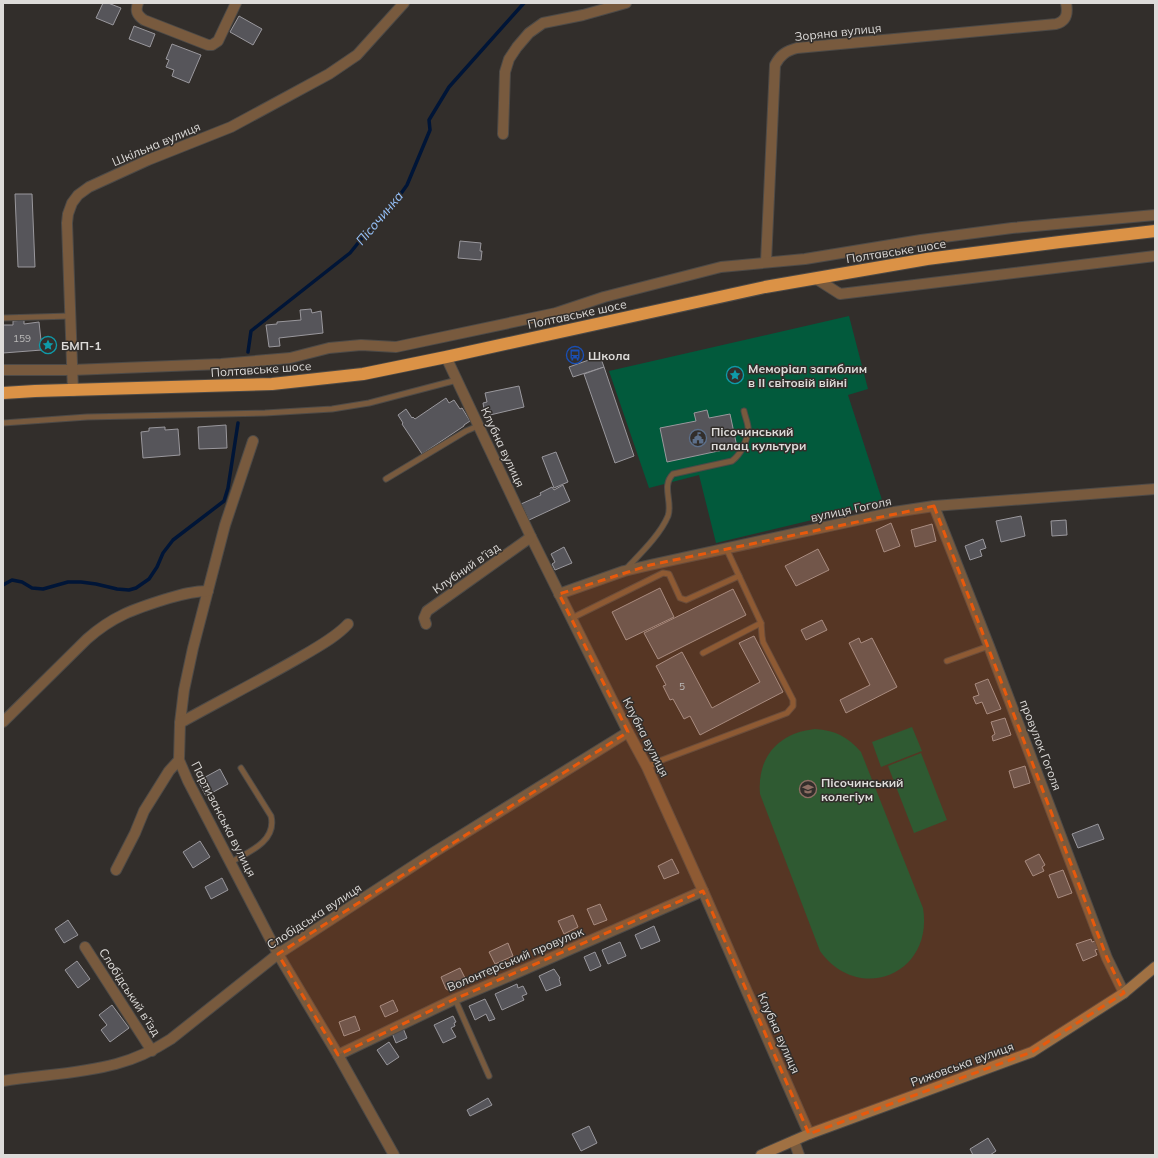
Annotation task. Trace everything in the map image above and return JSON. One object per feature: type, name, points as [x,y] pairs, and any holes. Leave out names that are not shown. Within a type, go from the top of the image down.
[{"type":"highway","name":"Полтавське шосе","points":[[3,393],[272,384],[363,374],[765,287],[935,258],[1155,231]]},
{"type":"street","points":[[138,3],[137,12],[144,20],[208,45],[212,45],[218,41],[236,3]]},
{"type":"street","name":"Шкільна вулиця","points":[[73,391],[67,223],[68,214],[72,203],[78,195],[89,187],[148,160],[231,127],[329,74],[357,55],[404,3]]},
{"type":"street","points":[[503,134],[505,72],[509,59],[529,33],[543,23],[582,15],[626,3]]},
{"type":"street","name":"Зоряна вулиця","points":[[766,262],[775,65],[778,58],[788,50],[798,48],[1056,24],[1065,19],[1067,13],[1066,3]]},
{"type":"street","points":[[3,370],[72,370],[269,360],[290,358],[329,348],[361,345],[396,347],[556,313],[604,297],[721,267],[805,259],[921,240],[1004,229],[1155,215]]},
{"type":"street","points":[[815,278],[840,294],[1155,256]]},
{"type":"street","name":"Клубна вулиця","points":[[446,357],[531,537],[628,732],[647,767],[810,1134]]},
{"type":"street","name":"Партизанська вулиця","points":[[253,441],[225,525],[191,655],[184,690],[180,722],[179,760],[188,781],[278,954],[338,1055],[391,1154]]},
{"type":"street","name":"вулиця Гоголя","points":[[559,594],[624,571],[894,512],[934,506],[1155,489]]},
{"type":"street","name":"провулок Гоголя","points":[[934,506],[989,646],[1107,958],[1124,993]]},
{"type":"street","name":"Клубний в’їзд","points":[[426,624],[424,618],[427,611],[531,537]]},
{"type":"street","points":[[3,722],[87,638],[101,626],[118,616],[136,609],[189,593],[208,591]]},
{"type":"street","points":[[180,722],[286,666],[343,630],[348,624]]},
{"type":"street","name":"Слобідська вулиця","points":[[3,1081],[74,1072],[116,1064],[152,1051],[171,1039],[278,954],[436,851],[628,732]]},
{"type":"street","points":[[116,870],[135,833],[144,811],[169,770],[179,760]]},
{"type":"street","name":"Волонтерський провулок","points":[[338,1055],[455,999],[703,891]]},
{"type":"street","name":"Слобідський в’їзд","points":[[85,947],[152,1051]]},
{"type":"street","name":"Рижовська вулиця","points":[[761,1155],[810,1134],[1032,1052],[1124,993],[1155,967]]},
{"type":"street","points":[[794,1141],[799,1155]]},
{"type":"lane","points":[[3,318],[70,316]]},
{"type":"lane","points":[[3,423],[88,417],[265,413],[332,409],[369,403],[457,380]]},
{"type":"lane","points":[[624,571],[652,540],[668,516],[669,509],[667,485],[673,474],[732,461],[739,456],[743,449],[748,430],[744,411]]},
{"type":"lane","points":[[386,479],[466,431],[478,426]]},
{"type":"lane","points":[[647,767],[790,711],[793,706],[793,700],[763,642],[761,622],[726,548]]},
{"type":"lane","points":[[572,618],[663,573],[669,574],[680,598],[686,600],[739,576]]},
{"type":"lane","points":[[703,652],[761,622]]},
{"type":"lane","points":[[947,661],[989,646]]},
{"type":"lane","points":[[231,862],[264,842],[270,830],[272,821],[271,816],[241,768]]},
{"type":"lane","points":[[455,999],[489,1076]]},
{"type":"highlighted area","points":[[934,506],[1107,958],[1124,993],[1032,1052],[809,1134],[703,891],[455,999],[338,1055],[278,954],[628,732],[559,594],[650,565]]},
{"type":"green space","points":[[849,316],[868,389],[848,395],[883,503],[716,543],[699,475],[649,488],[609,371]]},
{"type":"green space","points":[[912,727],[922,751],[881,767],[872,742]]},
{"type":"green space","points":[[815,729],[841,735],[861,752],[923,908],[923,931],[917,950],[906,965],[890,974],[873,979],[854,976],[836,967],[820,951],[760,794],[762,769],[766,758],[772,749],[790,736],[802,731]]},
{"type":"green space","points":[[921,753],[947,820],[914,833],[888,766]]},
{"type":"building","points":[[103,3],[108,3],[121,8],[113,25],[96,18]]},
{"type":"building","points":[[239,16],[262,29],[253,45],[230,32]]},
{"type":"building","points":[[134,26],[155,34],[150,47],[129,39]]},
{"type":"building","points":[[172,44],[201,55],[189,83],[172,76],[174,70],[166,67],[169,60],[166,59]]},
{"type":"building","points":[[15,194],[32,194],[35,267],[18,267]]},
{"type":"building","points":[[460,241],[481,243],[481,260],[458,258]]},
{"type":"building","points":[[311,309],[312,313],[321,311],[323,333],[279,338],[280,346],[269,347],[266,325],[277,324],[277,322],[301,320],[300,310]]},
{"type":"building","points":[[24,320],[24,324],[39,322],[42,350],[3,353],[3,325],[13,325],[13,321]]},
{"type":"building","points":[[600,356],[604,367],[573,377],[569,367]]},
{"type":"building","points":[[604,367],[634,456],[615,463],[584,374]]},
{"type":"building","points":[[519,386],[524,407],[490,415],[488,409],[484,409],[483,403],[487,402],[485,393]]},
{"type":"building","points":[[446,398],[449,403],[454,400],[460,409],[462,408],[470,421],[422,454],[402,424],[403,423],[398,415],[406,409],[412,418],[413,417],[415,419]]},
{"type":"building","name":"Пісочинський палац культури","points":[[707,410],[709,418],[730,414],[737,447],[667,462],[660,428],[696,421],[694,413]]},
{"type":"building","points":[[226,425],[227,448],[199,449],[198,427]]},
{"type":"building","points":[[165,427],[165,430],[178,429],[180,455],[143,458],[141,432],[149,431],[149,428]]},
{"type":"building","points":[[556,452],[568,482],[554,488],[542,457]]},
{"type":"building","points":[[563,485],[570,501],[529,520],[521,504],[541,495],[540,493],[552,487],[554,490]]},
{"type":"building","points":[[1021,516],[1025,536],[1001,542],[996,521]]},
{"type":"building","points":[[1066,520],[1067,535],[1052,536],[1051,521]]},
{"type":"building","points":[[891,523],[900,546],[884,552],[876,530]]},
{"type":"building","points":[[932,524],[936,541],[915,547],[911,530]]},
{"type":"building","points":[[983,539],[986,548],[980,550],[982,556],[970,560],[965,546]]},
{"type":"building","points":[[564,547],[572,563],[555,570],[552,564],[555,562],[551,554]]},
{"type":"building","points":[[818,549],[829,570],[796,586],[785,566]]},
{"type":"building","points":[[660,588],[674,617],[626,640],[612,612]]},
{"type":"building","points":[[733,589],[746,615],[658,659],[644,633]]},
{"type":"building","points":[[822,620],[827,630],[806,640],[801,630]]},
{"type":"building","points":[[754,636],[783,692],[700,735],[690,716],[684,719],[673,699],[670,700],[663,686],[666,685],[656,666],[682,652],[712,708],[760,682],[739,643]]},
{"type":"building","points":[[859,638],[861,643],[872,638],[897,687],[846,713],[840,700],[870,685],[849,643]]},
{"type":"building","points":[[988,679],[1001,709],[987,714],[982,702],[976,704],[973,697],[979,695],[975,684]]},
{"type":"building","points":[[1005,718],[1011,735],[993,741],[992,736],[995,734],[991,722]]},
{"type":"building","points":[[1025,766],[1030,783],[1014,788],[1009,771]]},
{"type":"building","points":[[220,769],[228,784],[206,796],[198,781]]},
{"type":"building","points":[[1098,824],[1104,839],[1078,848],[1072,834]]},
{"type":"building","points":[[200,841],[210,857],[193,868],[183,852]]},
{"type":"building","points":[[1039,854],[1045,865],[1042,867],[1044,871],[1033,876],[1025,861]]},
{"type":"building","points":[[672,859],[679,873],[664,879],[658,866]]},
{"type":"building","points":[[1063,870],[1072,893],[1058,898],[1049,875]]},
{"type":"building","points":[[222,878],[228,890],[211,899],[205,887]]},
{"type":"building","points":[[600,904],[607,920],[594,925],[587,909]]},
{"type":"building","points":[[573,915],[578,927],[564,934],[558,921]]},
{"type":"building","points":[[68,920],[78,935],[64,943],[55,929]]},
{"type":"building","points":[[654,926],[660,941],[641,949],[635,935]]},
{"type":"building","points":[[1091,939],[1092,942],[1095,941],[1098,949],[1095,950],[1097,955],[1083,961],[1076,944]]},
{"type":"building","points":[[620,942],[626,956],[608,964],[602,950]]},
{"type":"building","points":[[508,943],[513,956],[495,964],[489,952]]},
{"type":"building","points":[[595,952],[601,966],[590,971],[584,957]]},
{"type":"building","points":[[77,961],[90,979],[78,988],[65,970]]},
{"type":"building","points":[[460,968],[466,980],[452,987],[453,988],[448,990],[446,989],[441,977]]},
{"type":"building","points":[[554,969],[560,978],[561,985],[546,991],[539,976]]},
{"type":"building","points":[[517,984],[518,988],[523,986],[527,994],[522,996],[524,1000],[502,1010],[495,994]]},
{"type":"building","points":[[485,999],[495,1019],[489,1021],[486,1014],[475,1020],[469,1006]]},
{"type":"building","points":[[393,1000],[398,1011],[385,1017],[380,1006]]},
{"type":"building","points":[[112,1005],[129,1028],[110,1042],[101,1030],[107,1025],[99,1015]]},
{"type":"building","points":[[355,1016],[360,1030],[344,1036],[339,1022]]},
{"type":"building","points":[[453,1016],[456,1022],[454,1023],[455,1026],[451,1028],[456,1037],[443,1043],[434,1025]]},
{"type":"building","points":[[403,1028],[407,1038],[396,1043],[392,1033]]},
{"type":"building","points":[[389,1042],[399,1057],[387,1065],[377,1050]]},
{"type":"building","points":[[488,1098],[492,1105],[470,1116],[467,1110]]},
{"type":"building","points":[[589,1126],[597,1143],[581,1151],[572,1134]]},
{"type":"building","points":[[988,1138],[996,1151],[990,1155],[973,1155],[970,1149]]},
{"type":"waterway","name":"Пісочинка","points":[[248,352],[251,331],[350,253],[367,232],[385,216],[407,185],[430,130],[429,120],[449,87],[524,3]]},
{"type":"waterway","name":"Пісочинка","points":[[3,585],[12,580],[22,582],[32,588],[43,589],[68,582],[96,584],[117,589],[129,590],[136,588],[149,579],[157,567],[163,553],[173,540],[224,501],[228,488],[238,423]]},
{"type":"place","name":"БМП-1","points":[[48,345]]},
{"type":"place","name":"Школа","points":[[575,355]]},
{"type":"place","name":"Меморіал загиблим в II світовій війні","points":[[735,375]]},
{"type":"place","name":"Пісочинський палац культури","points":[[698,438]]},
{"type":"place","name":"Пісочинський колегіум","points":[[808,789]]}]
